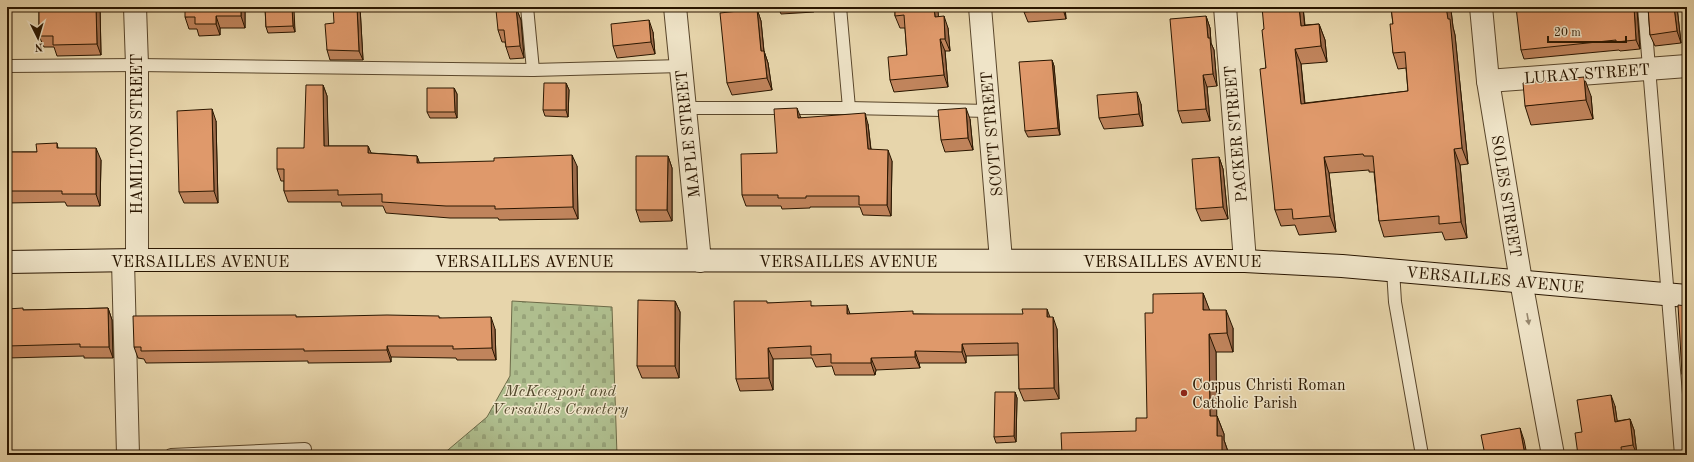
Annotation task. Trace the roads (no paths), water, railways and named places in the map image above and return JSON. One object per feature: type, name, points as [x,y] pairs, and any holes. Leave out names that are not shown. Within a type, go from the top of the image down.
[{"type":"street","name":"HAMILTON STREET","points":[[128,455],[130,261],[137,65],[135,7]]},
{"type":"street","name":"MAPLE STREET","points":[[675,7],[700,261]]},
{"type":"street","name":"SCOTT STREET","points":[[980,7],[990,111],[1001,260]]},
{"type":"street","name":"PACKER STREET","points":[[1225,7],[1246,261]]},
{"type":"street","name":"SOLES STREET","points":[[1481,7],[1488,81],[1521,281],[1553,455]]},
{"type":"street","name":"LURAY STREET","points":[[1488,81],[1687,66]]},
{"type":"street","name":"VERSAILLES AVENUE","points":[[7,262],[1246,261],[1393,270],[1678,295]]},
{"type":"lane","points":[[527,7],[533,70]]},
{"type":"lane","points":[[840,7],[849,108]]},
{"type":"lane","points":[[1644,7],[1649,69],[1678,295],[1682,455]]},
{"type":"lane","points":[[7,66],[137,65],[533,70],[681,66]]},
{"type":"lane","points":[[685,108],[849,108],[990,111]]},
{"type":"lane","points":[[1393,270],[1395,302],[1422,455]]},
{"type":"lane","points":[[171,455],[305,448]]},
{"type":"place","name":"Corpus Christi Roman Catholic Parish","points":[[1184,393]]},
{"type":"park label","name":"McKeesport and Versailles Cemetery","points":[[560,399]]}]
